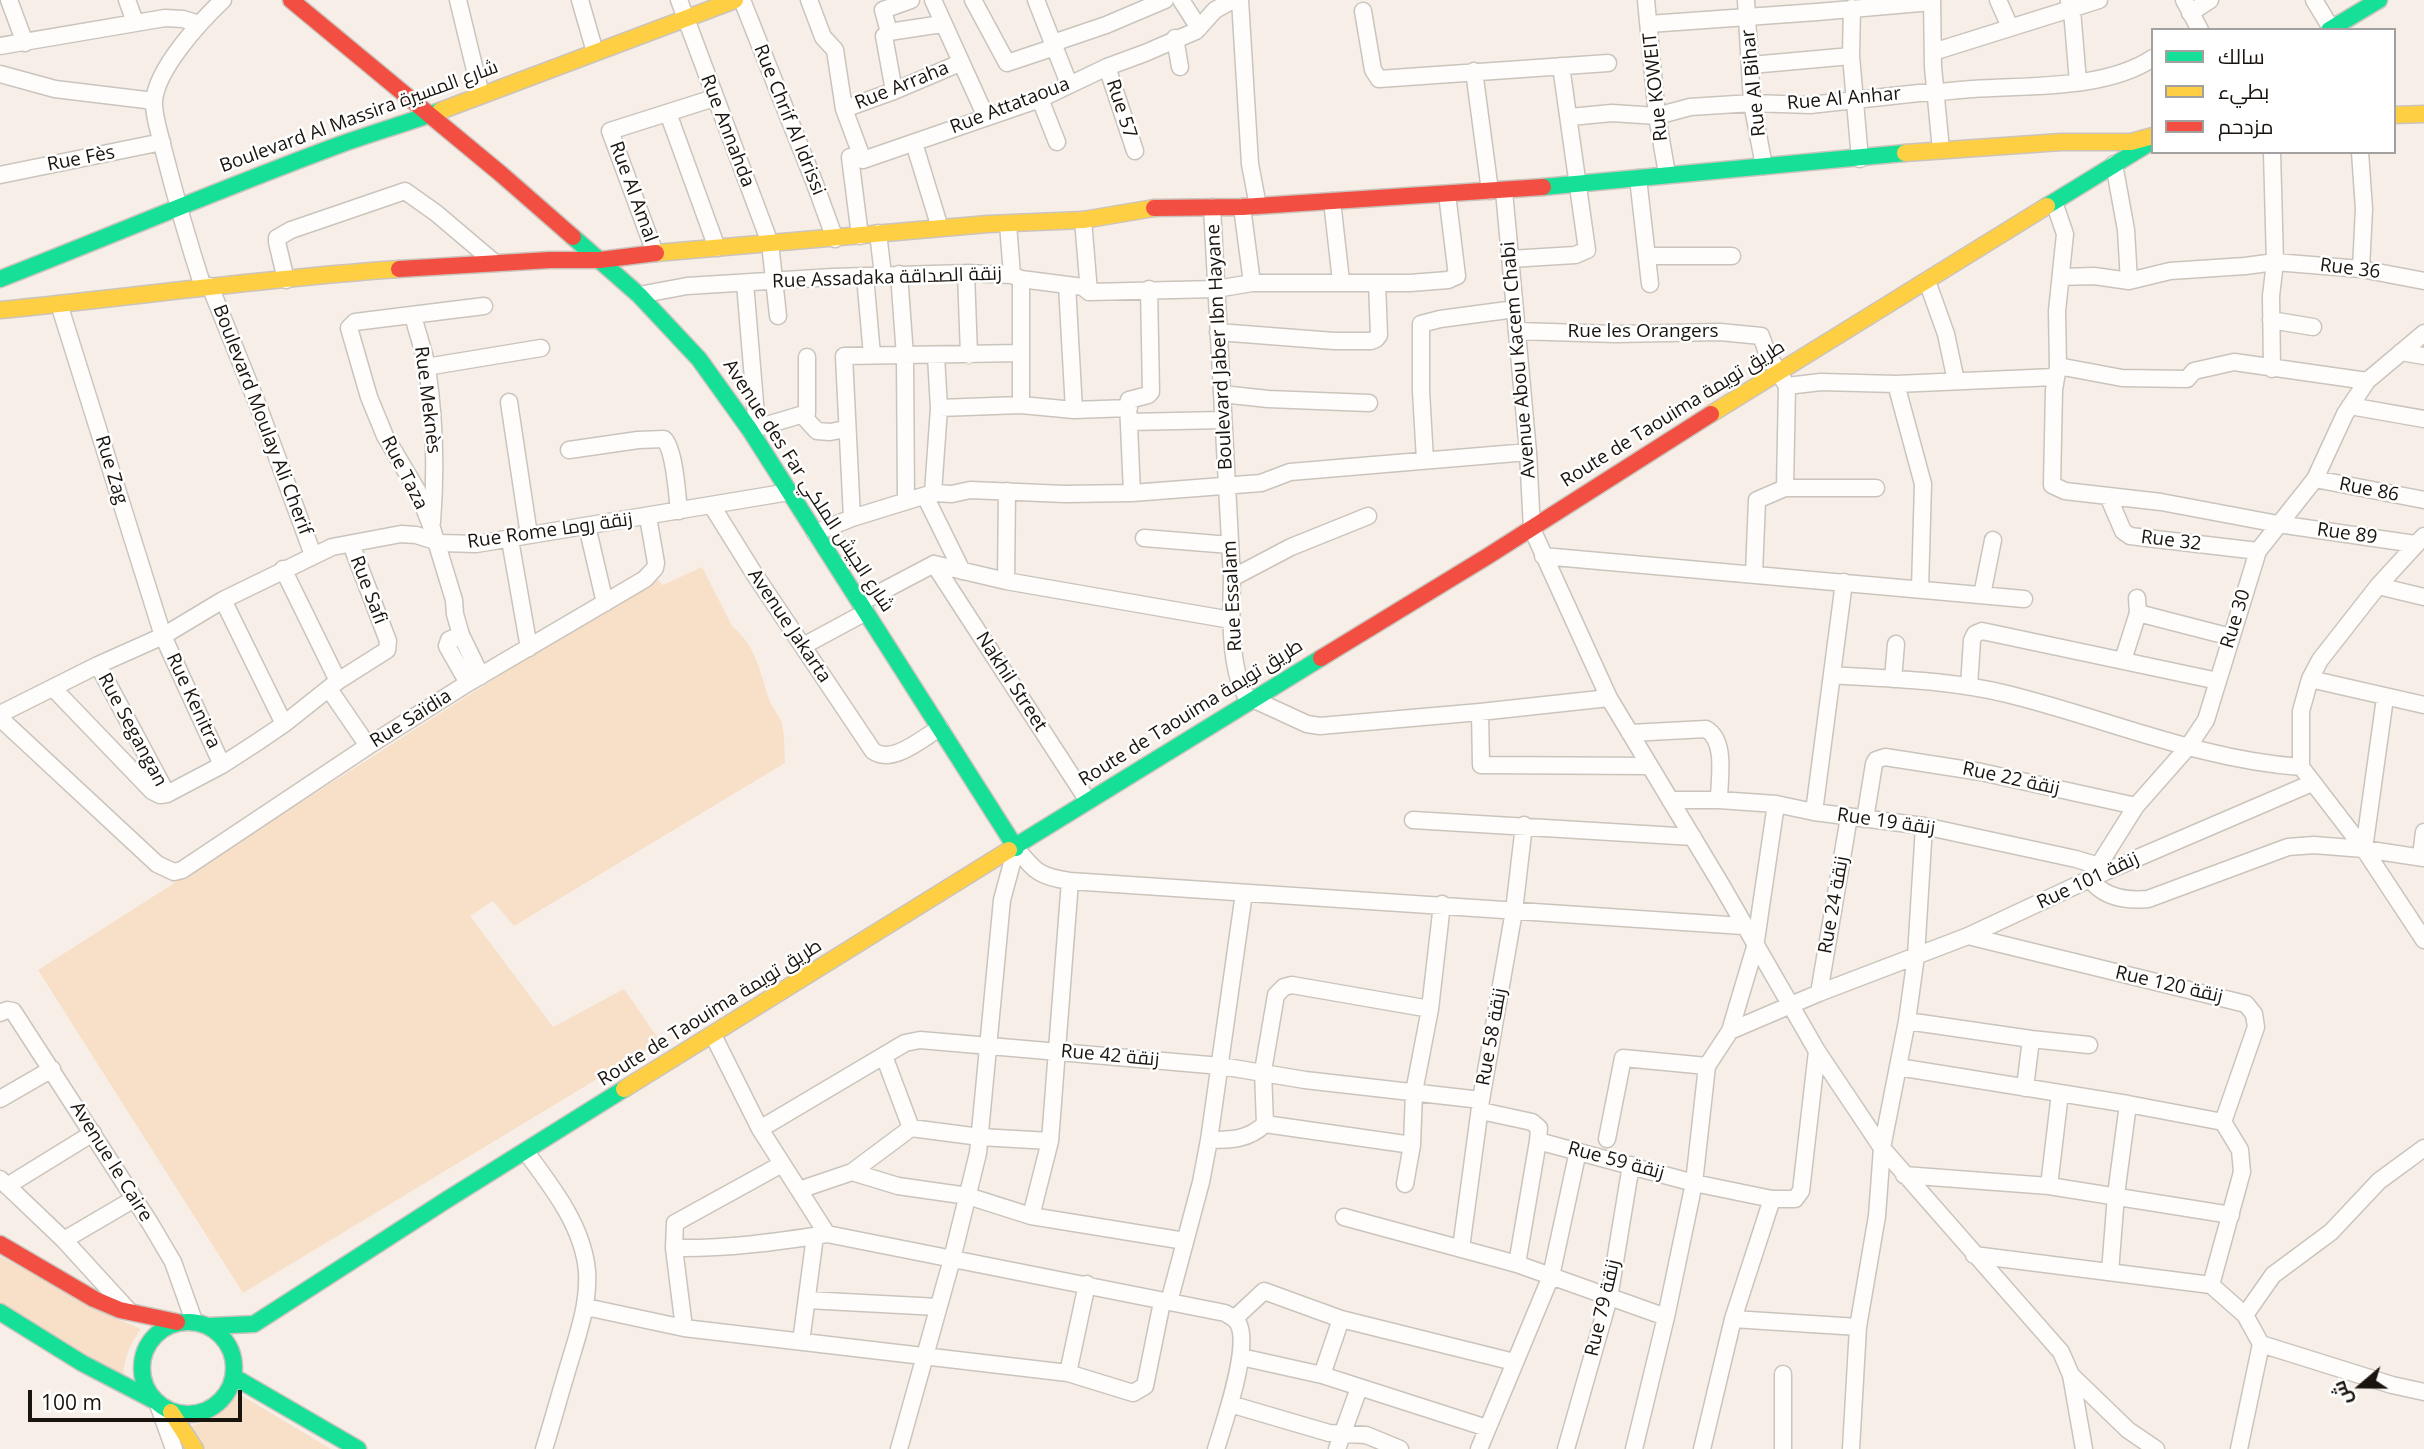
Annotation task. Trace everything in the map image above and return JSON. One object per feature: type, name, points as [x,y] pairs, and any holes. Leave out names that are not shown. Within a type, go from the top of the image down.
[{"type":"main road","name":"Avenue des Far شارع الجيش الملكي","points":[[291,0],[308,6],[429,115],[600,260],[639,295],[698,359],[754,429],[789,492],[1016,848]]},
{"type":"main road","name":"Boulevard Al Massira شارع المسيرة","points":[[0,279],[341,145],[429,115],[735,0]]},
{"type":"main road","points":[[2332,28],[2379,0]]},
{"type":"main road","points":[[2396,115],[2424,114]]},
{"type":"main road","points":[[0,310],[286,280],[495,263],[600,260],[878,233],[1083,220],[1143,209],[1250,207],[1497,191],[1941,150],[2061,142],[2131,142],[2151,138]]},
{"type":"main road","name":"Route de Taouima طريق تويمة","points":[[254,1324],[448,1199],[1532,528],[2151,139]]},
{"type":"main road","points":[[0,1244],[94,1299],[130,1312],[193,1323],[254,1324],[234,1370],[229,1390],[211,1409],[185,1415],[162,1406],[82,1363],[0,1312]]},
{"type":"main road","points":[[195,1449],[145,1387],[141,1371],[143,1355],[150,1340],[162,1329],[193,1323],[222,1336],[230,1349],[234,1370],[358,1449]]},
{"type":"street","points":[[9,0],[25,43]]},
{"type":"street","points":[[127,0],[135,22]]},
{"type":"street","points":[[0,74],[55,89],[154,101],[163,76],[199,24],[223,0]]},
{"type":"street","points":[[458,0],[481,95]]},
{"type":"street","points":[[580,0],[596,52]]},
{"type":"street","name":"Rue Annahda","points":[[679,0],[770,243],[778,316]]},
{"type":"street","name":"Rue Chrif Al Idrissi","points":[[742,0],[816,184],[835,239]]},
{"type":"street","name":"Rue Arraha","points":[[809,0],[823,37],[835,50],[844,109],[857,162]]},
{"type":"street","points":[[889,32],[883,10],[911,0]]},
{"type":"street","points":[[933,0],[986,117]]},
{"type":"street","points":[[973,0],[1007,63],[1165,0]]},
{"type":"street","points":[[1037,0],[1069,84]]},
{"type":"street","points":[[1181,0],[1199,28]]},
{"type":"street","name":"Rue Attataoua","points":[[857,162],[1040,99],[1199,28],[1215,10],[1233,0]]},
{"type":"street","points":[[1240,0],[1251,164],[1252,283]]},
{"type":"street","name":"Rue KOWEIT","points":[[1646,0],[1657,116],[1667,174]]},
{"type":"street","points":[[1998,0],[2010,27]]},
{"type":"street","points":[[1933,52],[2070,5],[2099,0]]},
{"type":"street","points":[[2199,28],[2187,7],[2210,0]]},
{"type":"street","points":[[2314,0],[2329,28]]},
{"type":"street","points":[[1648,23],[1747,8],[1932,1],[1936,115],[1941,150]]},
{"type":"street","points":[[1857,5],[1851,56],[1860,159]]},
{"type":"street","points":[[2070,5],[2078,82]]},
{"type":"street","name":"Rue Al Bihar","points":[[1747,8],[1752,103],[1764,166]]},
{"type":"street","points":[[1363,11],[1373,70],[1377,79],[1608,64]]},
{"type":"street","points":[[0,47],[165,18],[183,19],[199,24]]},
{"type":"street","points":[[894,91],[884,38],[889,32],[942,24]]},
{"type":"street","points":[[1175,38],[1180,67]]},
{"type":"street","points":[[1751,65],[1851,56]]},
{"type":"street","name":"Rue Al Anhar","points":[[1570,117],[1612,113],[1657,116],[1690,107],[1752,103],[1810,105],[1894,95],[2078,82],[2126,71],[2151,59]]},
{"type":"street","name":"Rue Arraha","points":[[844,109],[960,63]]},
{"type":"street","points":[[1510,259],[1575,255],[1585,252],[1588,246],[1561,66]]},
{"type":"street","name":"Rue 57","points":[[1107,67],[1135,151]]},
{"type":"street","name":"Avenue Abou Kacem Chabi","points":[[1474,71],[1510,259],[1528,452],[1532,528],[1543,556],[1609,698],[1817,1051],[1882,1148],[2055,1345],[2071,1375]]},
{"type":"street","points":[[714,98],[668,113],[717,248]]},
{"type":"street","points":[[1040,99],[1057,142]]},
{"type":"street","name":"Boulevard Moulay Ali Cherif","points":[[154,101],[178,207],[207,287],[260,408],[313,555]]},
{"type":"street","name":"Rue Al Amal","points":[[655,253],[610,131],[668,113]]},
{"type":"street","name":"Rue Fès","points":[[0,175],[162,142]]},
{"type":"street","points":[[914,143],[940,228]]},
{"type":"street","points":[[2272,154],[2275,262],[2271,320],[2272,369]]},
{"type":"street","points":[[2360,154],[2364,209],[2361,269]]},
{"type":"street","points":[[857,162],[860,236]]},
{"type":"street","points":[[2061,277],[2094,276],[2129,281],[2126,230],[2114,164]]},
{"type":"street","points":[[1639,178],[1650,284]]},
{"type":"street","points":[[286,280],[277,242],[280,235],[405,191],[436,213],[495,263]]},
{"type":"street","name":"Rue Assadaka زنقة الصداقة","points":[[639,295],[687,286],[891,274],[966,273],[1016,277],[1083,287],[1089,292],[1216,289],[1252,283],[1410,283],[1453,279],[1457,276],[1447,194]]},
{"type":"street","points":[[1332,201],[1341,281]]},
{"type":"street","points":[[2054,202],[2065,234],[2057,311],[2056,371]]},
{"type":"street","name":"Boulevard Jaber Ibn Hayane","points":[[1212,207],[1228,488]]},
{"type":"street","points":[[1083,220],[1089,292]]},
{"type":"street","points":[[1007,225],[1016,277],[1021,405]]},
{"type":"street","points":[[878,233],[891,274],[905,356],[906,501]]},
{"type":"street","points":[[1647,256],[1731,256]]},
{"type":"street","name":"Rue 36","points":[[2129,281],[2170,271],[2245,267],[2275,262],[2361,269],[2424,281]]},
{"type":"street","points":[[966,273],[968,355]]},
{"type":"street","points":[[865,276],[872,355]]},
{"type":"street","points":[[1927,281],[1946,334],[1956,381]]},
{"type":"street","points":[[745,283],[752,346],[754,429],[809,411],[807,357]]},
{"type":"street","points":[[1219,332],[1334,341],[1371,341],[1379,335],[1377,283]]},
{"type":"street","points":[[1067,285],[1074,410]]},
{"type":"street","points":[[1132,493],[1133,409],[1151,392],[1149,289]]},
{"type":"street","name":"Rue Zag","points":[[59,304],[163,636]]},
{"type":"street","points":[[413,315],[484,306]]},
{"type":"street","points":[[1426,460],[1419,330],[1422,322],[1515,309]]},
{"type":"street","name":"Rue Taza","points":[[413,315],[363,321],[350,325],[349,331],[369,397],[388,443],[416,490],[433,534],[475,680]]},
{"type":"street","name":"Rue Meknès","points":[[413,315],[426,367],[432,410],[436,475],[433,534]]},
{"type":"street","points":[[2271,320],[2313,327]]},
{"type":"street","name":"Rue les Orangers","points":[[1517,331],[1615,334],[1739,333],[1761,336],[1779,371]]},
{"type":"street","name":"Rue 30","points":[[2094,873],[2136,806],[2188,747],[2206,720],[2258,551],[2315,479],[2350,406],[2367,381],[2424,333]]},
{"type":"street","points":[[426,367],[541,348]]},
{"type":"street","points":[[2401,352],[2424,356]]},
{"type":"street","points":[[852,518],[843,357],[1020,353]]},
{"type":"street","points":[[936,356],[939,408],[929,494],[962,571]]},
{"type":"street","points":[[1787,386],[1822,382],[1896,384],[1956,381],[2056,371],[2122,378],[2187,379],[2194,371],[2234,362],[2367,381]]},
{"type":"street","points":[[1779,371],[1787,386],[1784,488]]},
{"type":"street","name":"Rue 89","points":[[2056,371],[2052,485],[2065,491],[2161,502],[2278,524],[2420,540]]},
{"type":"street","points":[[1896,384],[1923,484],[1920,589]]},
{"type":"street","points":[[1222,394],[1369,402]]},
{"type":"street","points":[[509,402],[528,535]]},
{"type":"street","points":[[939,408],[1021,405],[1074,410],[1133,409],[1223,420]]},
{"type":"street","points":[[2350,406],[2424,419]]},
{"type":"street","points":[[802,415],[817,431],[846,429]]},
{"type":"street","points":[[569,450],[638,440],[661,439],[667,442],[679,511]]},
{"type":"street","points":[[815,533],[852,518],[929,494],[952,494],[970,490],[1065,494],[1228,488],[1261,483],[1290,472],[1528,452]]},
{"type":"street","name":"Rue 86","points":[[2315,479],[2424,500]]},
{"type":"street","name":"Rue Essalam","points":[[1228,488],[1231,620],[1240,687],[1246,696],[1253,700]]},
{"type":"street","points":[[1754,574],[1757,500],[1784,488],[1876,488]]},
{"type":"street","points":[[1006,581],[1007,491]]},
{"type":"street","name":"Rue Rome زنقة روما","points":[[0,716],[98,665],[163,636],[223,600],[332,547],[401,534],[433,534],[463,545],[510,540],[789,492]]},
{"type":"street","name":"Rue 32","points":[[2108,496],[2123,531],[2130,536],[2258,551]]},
{"type":"street","name":"Avenue Jakarta","points":[[712,506],[868,745],[878,754],[890,755],[940,728]]},
{"type":"street","points":[[1232,578],[1291,547],[1368,516]]},
{"type":"street","name":"Rue Saïdia","points":[[0,716],[158,864],[174,872],[182,870],[369,746],[645,579],[656,563],[648,517]]},
{"type":"street","points":[[587,526],[605,603]]},
{"type":"street","points":[[1144,538],[1230,545]]},
{"type":"street","points":[[510,540],[529,648]]},
{"type":"street","points":[[1983,595],[1993,540]]},
{"type":"street","points":[[2420,540],[2378,586],[2320,660],[2310,679],[2301,711],[2301,766],[2364,849],[2424,940]]},
{"type":"street","name":"Rue Safi","points":[[334,685],[387,650],[388,645],[351,544]]},
{"type":"street","points":[[1543,556],[2024,598]]},
{"type":"street","points":[[803,646],[934,564],[1006,581],[1231,620]]},
{"type":"street","name":"Nakhil Street","points":[[934,564],[1088,801]]},
{"type":"street","points":[[283,569],[334,685],[369,746]]},
{"type":"street","points":[[1814,812],[1844,582]]},
{"type":"street","points":[[2378,586],[2424,597]]},
{"type":"street","points":[[223,600],[284,724]]},
{"type":"street","points":[[2123,660],[2138,606],[2231,637]]},
{"type":"street","points":[[1969,686],[1972,640],[1975,634],[1982,631],[2218,681]]},
{"type":"street","name":"Rue Kenitra","points":[[163,636],[222,765]]},
{"type":"street","points":[[1893,679],[1896,645]]},
{"type":"street","name":"Rue Segangan","points":[[98,665],[163,795]]},
{"type":"street","points":[[1832,675],[1969,686],[2070,710],[2188,747],[2266,764],[2301,766]]},
{"type":"street","points":[[2310,679],[2424,705]]},
{"type":"street","points":[[52,688],[152,791],[163,795],[222,765],[284,724],[334,685]]},
{"type":"street","points":[[1253,700],[1307,724],[1320,726],[1609,698]]},
{"type":"street","points":[[2364,849],[2385,698]]},
{"type":"street","points":[[1480,712],[1481,765],[1650,765]]},
{"type":"street","points":[[1630,733],[1706,729],[1710,732],[1719,745],[1719,800]]},
{"type":"street","name":"Rue 22 زنقة","points":[[1885,757],[1982,772],[2136,806]]},
{"type":"street","name":"Rue 24 زنقة","points":[[1819,993],[1857,818],[1874,764],[1876,760],[1885,757]]},
{"type":"street","name":"Rue 101 زنقة","points":[[1730,1031],[1819,993],[1968,936],[2094,873],[2312,783]]},
{"type":"street","name":"Rue 19 زنقة","points":[[1670,800],[1776,804],[1924,827],[2076,859],[2094,873],[2095,885],[2111,896],[2134,900],[2148,899],[2288,848],[2314,845],[2364,849]]},
{"type":"street","points":[[1634,1449],[1666,1317],[1694,1183],[1707,1066],[1730,1031],[1755,947],[1776,804]]},
{"type":"street","points":[[1413,820],[1693,837]]},
{"type":"street","name":"Rue 58 زنقة","points":[[1461,1248],[1481,1105],[1514,911],[1524,825]]},
{"type":"street","points":[[1851,1449],[1858,1327],[1877,1216],[1882,1148],[1907,1021],[1916,956],[1924,827]]},
{"type":"street","points":[[2364,849],[2422,858],[2424,832]]},
{"type":"street","points":[[1016,848],[1041,876],[1070,881],[1743,926]]},
{"type":"street","points":[[900,1449],[952,1259],[980,1137],[1002,900],[1016,848]]},
{"type":"street","points":[[1031,1216],[1050,1141],[1070,881]]},
{"type":"street","points":[[586,1307],[684,1328],[926,1354],[1068,1373],[1127,1392],[1142,1389],[1145,1387],[1166,1302],[1185,1241],[1209,1140],[1244,893]]},
{"type":"street","points":[[1405,1184],[1412,1145],[1414,1092],[1430,1009],[1441,904]]},
{"type":"street","name":"Rue 120 زنقة","points":[[1968,936],[2246,1004],[2254,1014],[2256,1027],[2223,1122]]},
{"type":"street","points":[[1209,1140],[1244,1138],[1256,1133],[1265,1124],[1262,1071],[1276,995],[1288,986],[1430,1009]]},
{"type":"street","name":"Avenue le Caire","points":[[7,1012],[52,1069],[173,1262],[193,1323]]},
{"type":"street","points":[[1907,1021],[2089,1045]]},
{"type":"street","points":[[713,1035],[760,1129],[799,1191],[821,1235],[807,1300],[802,1342]]},
{"type":"street","points":[[2025,1088],[2031,1039]]},
{"type":"street","name":"Rue 42 زنقة","points":[[760,1129],[905,1043],[920,1040],[1221,1066],[1305,1080],[1414,1092],[1481,1105],[1536,1125],[1539,1128],[1538,1141]]},
{"type":"street","points":[[1702,1449],[1733,1319],[1772,1199],[1795,1199],[1801,1191],[1817,1051]]},
{"type":"street","points":[[884,1056],[911,1128]]},
{"type":"street","points":[[1607,1139],[1623,1058],[1707,1066]]},
{"type":"street","points":[[1898,1067],[2223,1122],[2235,1138],[2243,1161],[2211,1285]]},
{"type":"street","points":[[0,1099],[52,1069]]},
{"type":"street","points":[[2049,1186],[2060,1093]]},
{"type":"street","points":[[2110,1272],[2116,1195],[2128,1104]]},
{"type":"street","points":[[1265,1124],[1412,1145]]},
{"type":"street","points":[[799,1191],[852,1172],[911,1128],[980,1137],[1050,1141]]},
{"type":"street","points":[[93,1133],[3,1183],[64,1240],[130,1312]]},
{"type":"street","points":[[1517,1264],[1538,1141]]},
{"type":"street","name":"Rue 59 زنقة","points":[[1538,1141],[1694,1183],[1772,1199]]},
{"type":"street","points":[[2245,1315],[2273,1275],[2331,1232],[2379,1181],[2424,1148]]},
{"type":"street","points":[[1479,1449],[1551,1276],[1578,1151]]},
{"type":"street","points":[[526,1152],[568,1214],[580,1241],[587,1270],[586,1307],[544,1449]]},
{"type":"street","points":[[684,1328],[674,1248],[675,1223],[782,1164]]},
{"type":"street","name":"Rue 79 زنقة","points":[[1566,1449],[1609,1298],[1631,1164]]},
{"type":"street","points":[[852,1172],[898,1186],[968,1196],[1031,1216],[1185,1241]]},
{"type":"street","points":[[1904,1175],[2049,1186],[2231,1215]]},
{"type":"street","points":[[64,1240],[134,1199]]},
{"type":"street","points":[[1344,1217],[1517,1264],[1666,1317]]},
{"type":"street","points":[[674,1248],[713,1249],[778,1243],[821,1235],[1087,1284],[1225,1313],[1235,1318],[1239,1324],[1241,1357],[1216,1449]]},
{"type":"street","points":[[1974,1255],[2211,1285],[2245,1315],[2261,1344],[2239,1449]]},
{"type":"street","points":[[1068,1373],[1087,1284]]},
{"type":"street","points":[[1235,1318],[1264,1291],[1341,1319],[1514,1362]]},
{"type":"street","points":[[807,1300],[938,1307]]},
{"type":"street","points":[[1322,1375],[1341,1319]]},
{"type":"street","points":[[1733,1319],[1858,1327]]},
{"type":"street","points":[[2261,1344],[2392,1385],[2424,1392]]},
{"type":"street","points":[[1241,1357],[1322,1375],[1487,1428]]},
{"type":"street","points":[[1783,1374],[1783,1449]]},
{"type":"street","points":[[2071,1375],[2128,1430],[2142,1449]]},
{"type":"street","points":[[2071,1375],[2084,1449]]},
{"type":"street","points":[[1339,1441],[1359,1388]]},
{"type":"street","points":[[1230,1404],[1329,1433],[1339,1441]]},
{"type":"street","points":[[162,1406],[174,1449]]},
{"type":"street","points":[[2128,1430],[2156,1449]]},
{"type":"street","points":[[1339,1441],[1366,1435],[1400,1449]]},
{"type":"shaded area","points":[[702,567],[732,626],[747,642],[756,660],[770,702],[782,724],[785,763],[514,926],[493,901],[470,916],[553,1027],[624,989],[660,1041],[243,1293],[38,970],[654,577],[663,585]]},
{"type":"shaded area","points":[[0,1256],[111,1316],[141,1329],[128,1351],[123,1376],[0,1308]]},
{"type":"shaded area","points":[[234,1391],[331,1449],[201,1449],[184,1428],[214,1416],[226,1406]]},
{"type":"traffic: fast","points":[[2332,28],[2379,0]]},
{"type":"traffic: fast","points":[[0,279],[296,161],[440,111]]},
{"type":"traffic: fast","points":[[2047,206],[2151,142]]},
{"type":"traffic: fast","points":[[1543,187],[1905,153]]},
{"type":"traffic: fast","points":[[573,237],[639,295],[699,359],[750,430],[1016,848]]},
{"type":"traffic: fast","points":[[1009,850],[1321,658]]},
{"type":"traffic: fast","points":[[209,1326],[254,1324],[624,1089]]},
{"type":"traffic: fast","points":[[0,1312],[82,1363],[155,1401]]},
{"type":"traffic: fast","points":[[188,1322],[206,1325],[221,1335],[231,1350],[234,1368],[231,1386],[221,1401],[206,1411],[188,1414],[170,1411],[155,1401],[145,1386],[142,1368],[145,1350],[155,1335],[170,1325],[188,1322]]},
{"type":"traffic: fast","points":[[234,1377],[358,1449]]},
{"type":"traffic: slow","points":[[440,111],[735,0]]},
{"type":"traffic: slow","points":[[2396,115],[2424,114]]},
{"type":"traffic: slow","points":[[1905,153],[2061,142],[2131,142],[2151,137]]},
{"type":"traffic: slow","points":[[1711,414],[2047,206]]},
{"type":"traffic: slow","points":[[656,253],[988,224],[1083,220],[1154,208]]},
{"type":"traffic: slow","points":[[0,310],[299,277],[399,269]]},
{"type":"traffic: slow","points":[[624,1089],[1009,850]]},
{"type":"traffic: slow","points":[[171,1412],[195,1449]]},
{"type":"traffic: jam","points":[[291,0],[573,237]]},
{"type":"traffic: jam","points":[[1154,208],[1242,207],[1543,187]]},
{"type":"traffic: jam","points":[[399,269],[550,260],[600,260],[656,253]]},
{"type":"traffic: jam","points":[[1321,658],[1488,556],[1711,414]]},
{"type":"traffic: jam","points":[[0,1244],[94,1299],[120,1310],[177,1322]]}]
